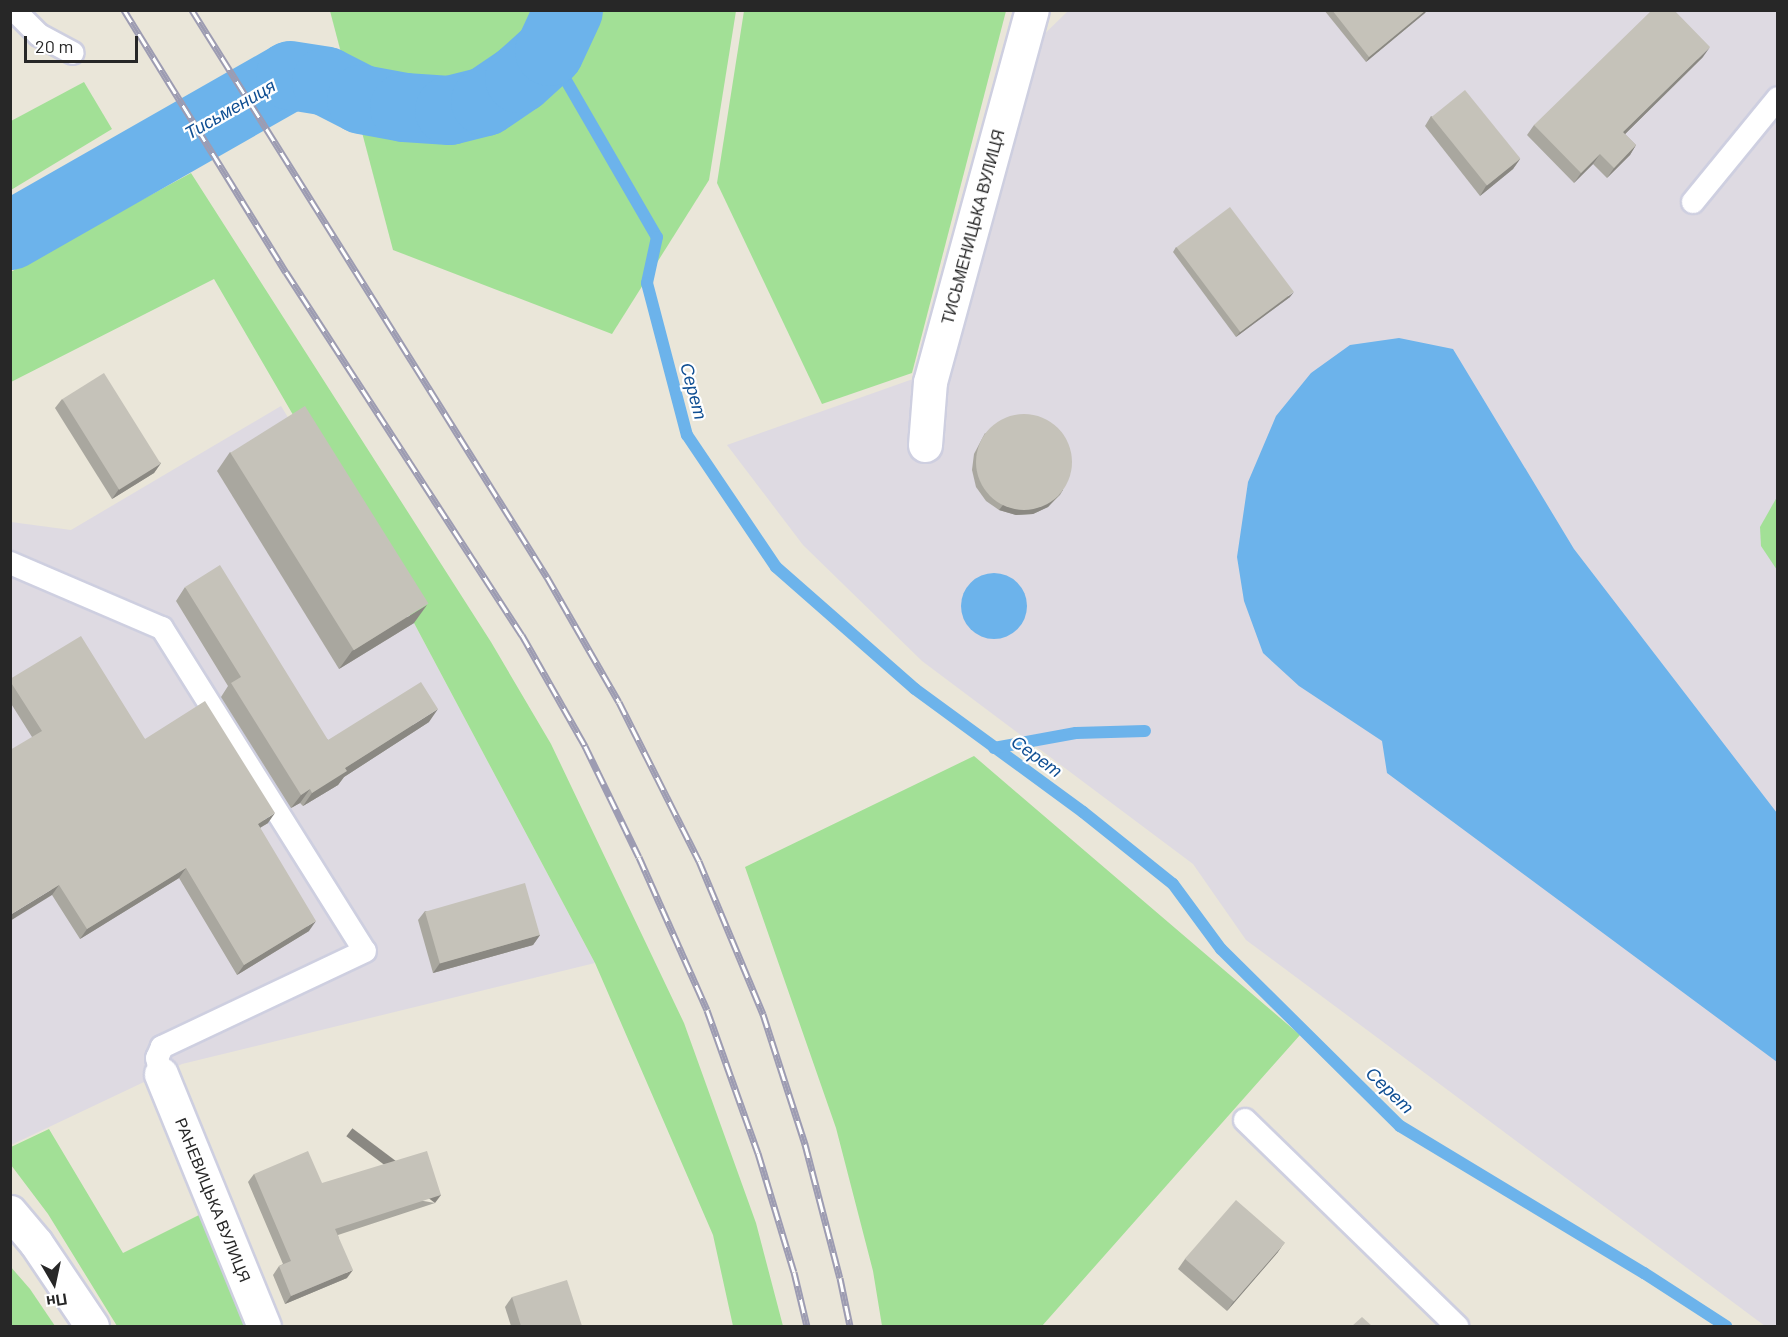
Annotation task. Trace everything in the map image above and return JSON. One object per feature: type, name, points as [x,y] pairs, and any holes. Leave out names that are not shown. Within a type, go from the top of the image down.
[{"type":"street","name":"ТИСЬМЕНИЦЬКА ВУЛИЦЯ","points":[[925,445],[930,382],[1032,10]]},
{"type":"street","name":"РАНЕВИЦЬКА ВУЛИЦЯ","points":[[161,1074],[264,1326]]},
{"type":"street","points":[[10,1212],[36,1243],[92,1326]]},
{"type":"lane","points":[[14,10],[39,35],[73,53]]},
{"type":"lane","points":[[1693,202],[1778,98]]},
{"type":"lane","points":[[10,563],[162,628],[364,951],[162,1047],[157,1058],[161,1074]]},
{"type":"lane","points":[[1245,1120],[1457,1326]]},
{"type":"shaded area","points":[[1068,11],[1777,11],[1777,1326],[1765,1326],[1246,940],[1193,864],[922,661],[803,545],[727,445],[944,368],[1028,50]]},
{"type":"shaded area","points":[[281,406],[414,623],[595,963],[182,1064],[11,1145],[11,522],[71,530]]},
{"type":"green space","points":[[330,11],[736,11],[709,180],[612,334],[393,250]]},
{"type":"green space","points":[[744,11],[1006,11],[912,373],[822,404],[717,183]]},
{"type":"green space","points":[[84,82],[112,129],[11,190],[11,121]]},
{"type":"green space","points":[[191,173],[491,642],[551,744],[684,1023],[756,1223],[783,1326],[733,1326],[713,1235],[595,963],[414,623],[214,279],[11,382],[11,272],[94,221],[123,210]]},
{"type":"green space","points":[[1777,497],[1777,570],[1761,546],[1760,527]]},
{"type":"green space","points":[[974,756],[1300,1035],[1042,1326],[882,1326],[873,1271],[836,1128],[745,867]]},
{"type":"green space","points":[[49,1129],[123,1253],[201,1214],[247,1326],[117,1326],[48,1214],[11,1165],[11,1147]]},
{"type":"green space","points":[[10,1266],[30,1289],[55,1326],[11,1326]]},
{"type":"water","points":[[1399,338],[1453,349],[1574,549],[1777,813],[1777,1062],[1387,773],[1382,741],[1299,686],[1263,653],[1244,601],[1237,557],[1248,482],[1276,416],[1311,373],[1350,345]]},
{"type":"water","points":[[987,573],[1001,573],[1013,578],[1022,587],[1027,606],[1025,619],[1018,630],[1001,639],[987,639],[975,634],[966,625],[961,613],[961,599],[966,587],[975,578]]},
{"type":"building","points":[[1332,10],[1426,10],[1369,57]]},
{"type":"building","points":[[1652,10],[1674,10],[1710,47],[1623,132],[1636,145],[1614,168],[1600,154],[1581,173],[1534,125]]},
{"type":"building","points":[[1465,90],[1520,158],[1487,185],[1432,117]]},
{"type":"building","points":[[1230,207],[1294,292],[1240,332],[1176,247]]},
{"type":"building","points":[[104,373],[161,464],[119,490],[62,399]]},
{"type":"building","points":[[305,406],[428,604],[354,650],[230,453]]},
{"type":"building","points":[[1024,414],[1042,418],[1058,428],[1068,444],[1072,462],[1068,480],[1058,496],[1042,506],[1024,510],[1006,506],[990,496],[980,480],[976,462],[980,444],[990,428],[1006,418]]},
{"type":"building","points":[[220,565],[328,740],[421,682],[438,709],[345,768],[347,771],[312,793],[310,789],[301,795],[231,683],[241,677],[185,587]]},
{"type":"building","points":[[81,636],[145,739],[205,701],[275,813],[258,824],[316,921],[244,965],[186,868],[87,929],[59,885],[10,915],[10,750],[42,731],[10,679]]},
{"type":"building","points":[[525,883],[540,935],[440,964],[425,912]]},
{"type":"building","points":[[308,1151],[322,1183],[427,1151],[441,1195],[335,1229],[353,1270],[291,1296],[279,1266],[291,1261],[254,1174]]},
{"type":"building","points":[[1236,1200],[1285,1243],[1234,1302],[1185,1259]]},
{"type":"building","points":[[567,1280],[582,1326],[521,1326],[512,1297]]},
{"type":"building","points":[[1362,1317],[1372,1326],[1352,1326]]},
{"type":"waterway","name":"Тисьмениця","points":[[10,235],[290,75],[326,81],[361,99],[404,107],[449,110],[485,101],[519,78],[549,51],[568,10]]},
{"type":"waterway","name":"Серет","points":[[549,51],[657,237],[647,283],[687,435],[776,567],[915,689],[1083,812],[1173,884],[1221,949],[1400,1126],[1644,1273],[1726,1326]]},
{"type":"waterway","points":[[994,748],[1076,733],[1145,731]]},
{"type":"railway","points":[[124,10],[286,272],[522,635],[585,746],[639,857],[707,1010],[758,1153],[794,1272],[807,1326]]},
{"type":"railway","points":[[192,10],[547,577],[619,702],[699,861],[763,1014],[805,1144],[840,1278],[850,1326]]}]
